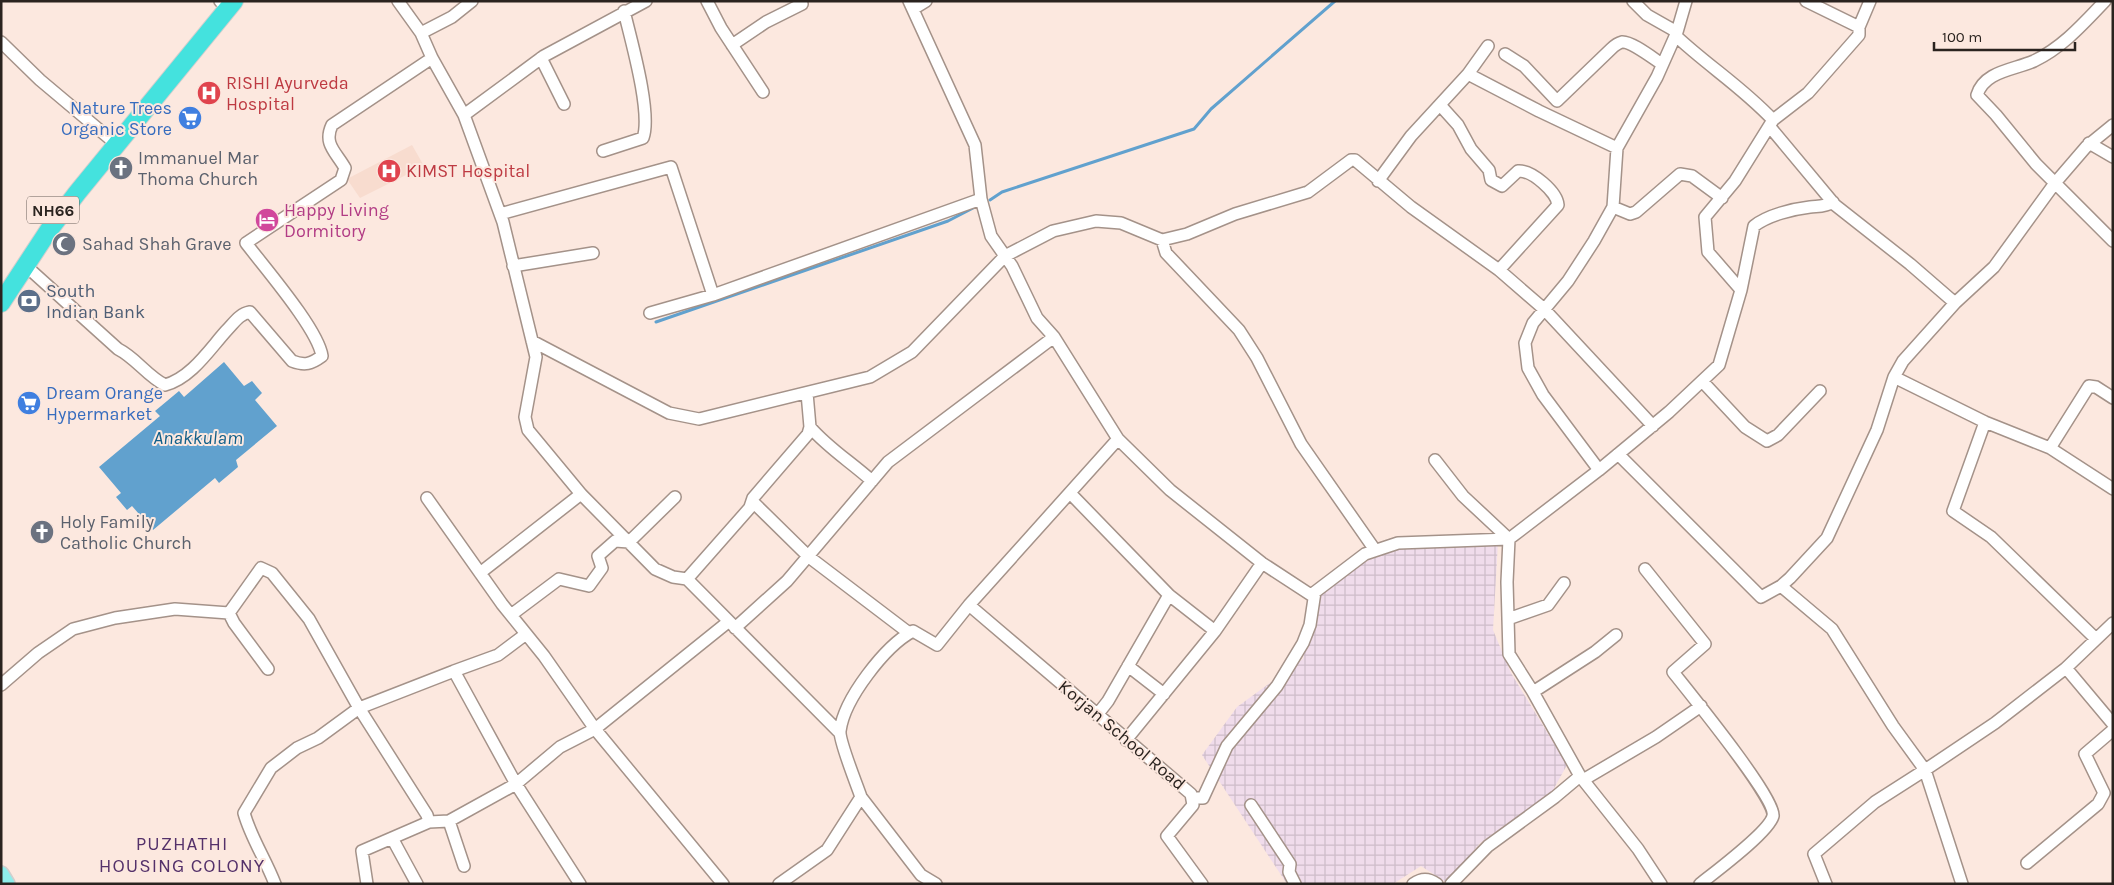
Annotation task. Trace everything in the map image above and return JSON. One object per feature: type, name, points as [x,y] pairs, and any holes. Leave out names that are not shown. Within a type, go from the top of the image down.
[{"type":"highway","name":"NH66","points":[[1,284],[52,212],[109,138],[224,2]]},
{"type":"highway","name":"NH66","points":[[1,303],[77,194],[224,2]]},
{"type":"main road","points":[[1,874],[6,884]]},
{"type":"street","points":[[398,1],[421,33],[432,58],[464,115],[500,214],[536,357],[525,416],[528,430],[581,494],[656,569],[673,577],[687,579],[840,733],[861,797],[921,875],[936,884]]},
{"type":"street","points":[[421,33],[452,17],[472,1]]},
{"type":"street","points":[[464,115],[541,58],[646,1]]},
{"type":"street","points":[[707,1],[732,45],[763,92]]},
{"type":"street","points":[[926,1],[911,5],[974,145],[981,199],[991,236],[1012,266],[1038,318],[1054,337],[1118,439],[1170,490],[1262,563],[1311,595],[1365,554],[1398,543],[1509,539],[1653,426],[1719,365],[1741,290],[1754,226],[1761,221],[1789,211],[1825,206],[1833,202]]},
{"type":"street","points":[[1633,1],[1647,15],[1676,34],[1706,62],[1740,86],[1833,202],[1955,303]]},
{"type":"street","points":[[1599,470],[1543,395],[1528,368],[1525,344],[1533,323],[1568,281],[1613,207],[1617,148],[1662,64],[1676,34],[1686,1]]},
{"type":"street","points":[[1806,1],[1859,27]]},
{"type":"street","points":[[1741,290],[1708,252],[1705,217],[1722,198],[1771,123],[1808,93],[1859,35],[1859,27],[1870,1]]},
{"type":"street","points":[[2105,1],[2070,37],[2034,61],[1990,77],[1979,86],[1977,95],[1996,114],[2036,164],[2113,241]]},
{"type":"street","points":[[732,45],[766,22],[802,4]]},
{"type":"street","points":[[603,151],[643,138],[646,129],[640,80],[624,12]]},
{"type":"street","points":[[1,42],[40,80],[109,138]]},
{"type":"street","points":[[1506,54],[1524,66],[1557,101],[1611,48],[1620,42],[1626,42],[1662,64]]},
{"type":"street","points":[[1378,181],[1412,136],[1468,74],[1488,46]]},
{"type":"street","points":[[26,266],[118,349],[127,353],[155,380],[166,385],[174,383],[193,368],[239,317],[250,312],[292,361],[302,364],[312,363],[322,356],[320,346],[291,302],[246,243],[342,180],[345,168],[329,142],[328,134],[332,125],[432,58]]},
{"type":"street","points":[[541,58],[564,104]]},
{"type":"street","points":[[1468,74],[1539,112],[1617,148]]},
{"type":"street","points":[[1440,105],[1458,125],[1471,149],[1488,170],[1490,180],[1502,186],[1518,171],[1523,171],[1543,184],[1557,199],[1558,205],[1499,270]]},
{"type":"street","points":[[1618,454],[1761,597],[1781,586],[1827,538],[1876,430],[1894,377],[1903,361],[1955,303],[1994,267],[2056,182],[2089,144],[2113,125]]},
{"type":"street","points":[[2089,144],[2113,157]]},
{"type":"street","points":[[532,341],[670,413],[699,419],[870,377],[912,352],[1005,256],[1053,231],[1096,221],[1121,223],[1162,240],[1187,234],[1235,214],[1308,192],[1351,160],[1355,160],[1411,207],[1499,270],[1544,308],[1653,426]]},
{"type":"street","points":[[500,214],[672,167],[712,295]]},
{"type":"street","points":[[1613,207],[1630,214],[1636,212],[1680,174],[1692,176],[1722,198]]},
{"type":"street","points":[[650,313],[712,295],[981,199]]},
{"type":"street","points":[[1162,240],[1166,253],[1239,330],[1257,358],[1301,444],[1376,550]]},
{"type":"street","points":[[513,266],[593,253]]},
{"type":"street","points":[[367,884],[362,850],[430,822],[449,821],[516,784],[560,747],[595,729],[787,581],[888,462],[1054,337]]},
{"type":"street","points":[[1894,377],[1985,422],[2050,448],[2113,489]]},
{"type":"street","points":[[1702,381],[1745,427],[1767,441],[1772,440],[1778,435],[1820,391]]},
{"type":"street","points":[[2050,448],[2089,386],[2096,387],[2113,398]]},
{"type":"street","points":[[750,507],[753,498],[808,434],[810,427],[806,392]]},
{"type":"street","points":[[1985,422],[1953,512],[1991,537],[2096,639]]},
{"type":"street","points":[[810,427],[825,444],[872,481]]},
{"type":"street","points":[[840,733],[850,702],[859,686],[878,661],[913,631],[937,645],[969,605],[1118,439]]},
{"type":"street","points":[[1435,460],[1463,496],[1509,539],[1507,582],[1509,654],[1582,778],[1638,849],[1661,884]]},
{"type":"street","points":[[1070,493],[1169,595],[1215,631]]},
{"type":"street","points":[[480,573],[581,494]]},
{"type":"street","points":[[511,616],[559,580],[589,586],[602,568],[598,556],[615,541],[629,542],[676,497]]},
{"type":"street","points":[[427,498],[511,616],[544,656],[595,729],[723,884]]},
{"type":"street","points":[[687,579],[754,503],[809,557],[909,633]]},
{"type":"street","points":[[1126,740],[1215,631],[1262,563]]},
{"type":"street","points":[[229,613],[261,568],[272,573],[308,619],[359,708],[430,822]]},
{"type":"street","points":[[1645,569],[1705,644],[1673,672],[1701,706],[1764,793],[1774,811],[1773,818],[1759,834],[1700,884]]},
{"type":"street","points":[[1508,619],[1548,604],[1564,583]]},
{"type":"street","points":[[1781,586],[1832,629],[1893,726],[1925,770],[1962,884]]},
{"type":"street","points":[[1195,798],[1203,798],[1227,746],[1277,686],[1303,642],[1310,625],[1315,592]]},
{"type":"street","points":[[1098,715],[1169,595]]},
{"type":"street","name":"Korjan School Road","points":[[969,605],[1191,794],[1193,805],[1167,836],[1202,884]]},
{"type":"street","points":[[1,685],[38,653],[73,629],[115,618],[175,609],[229,613]]},
{"type":"street","points":[[229,613],[234,623],[268,669]]},
{"type":"street","points":[[1827,884],[1814,854],[1830,838],[1875,802],[1994,723],[2066,668],[2113,623]]},
{"type":"street","points":[[275,884],[268,865],[249,830],[244,813],[271,768],[297,748],[318,738],[359,708],[498,655],[526,634]]},
{"type":"street","points":[[1533,692],[1594,652],[1616,635]]},
{"type":"street","points":[[1128,666],[1164,694]]},
{"type":"street","points":[[2066,668],[2113,724]]},
{"type":"street","points":[[454,671],[516,784],[580,884]]},
{"type":"street","points":[[1451,884],[1488,846],[1555,797],[1582,778],[1656,737],[1701,706]]},
{"type":"street","points":[[2027,863],[2098,804],[2104,792],[2085,754],[2113,730]]},
{"type":"street","points":[[779,884],[827,850],[861,797]]},
{"type":"street","points":[[1251,805],[1290,864],[1289,872],[1295,884]]},
{"type":"street","points":[[449,821],[464,866]]},
{"type":"street","points":[[392,838],[417,884]]},
{"type":"street","points":[[1827,884],[1830,875],[1833,884]]},
{"type":"street","points":[[1414,884],[1421,879],[1430,879],[1437,884]]},
{"type":"shaded area","name":"KIMST Hospital","points":[[412,145],[424,166],[360,198],[347,179]]},
{"type":"shaded area","points":[[1498,542],[1493,630],[1511,673],[1567,765],[1552,792],[1480,843],[1447,883],[1421,866],[1393,884],[1287,884],[1202,755],[1237,707],[1303,659],[1318,588],[1378,555],[1407,546]]},
{"type":"water","name":"Anakkulam","points":[[224,362],[244,386],[252,381],[262,393],[255,400],[277,426],[236,460],[238,467],[219,483],[215,478],[153,530],[132,506],[127,510],[116,497],[121,493],[99,467],[160,416],[155,411],[179,391],[184,397]]},
{"type":"waterway","points":[[990,200],[1002,192],[1194,129],[1211,109],[1335,1]]},
{"type":"waterway","points":[[656,322],[948,221],[977,206]]},
{"type":"place","name":"RISHI Ayurveda Hospital","points":[[209,93]]},
{"type":"place","name":"Nature Trees Organic Store","points":[[190,118]]},
{"type":"place","name":"Immanuel Mar Thoma Church","points":[[121,168]]},
{"type":"place","name":"KIMST Hospital","points":[[389,171]]},
{"type":"place","name":"Happy Living Dormitory","points":[[267,220]]},
{"type":"place","name":"Sahad Shah Grave","points":[[64,244]]},
{"type":"place","name":"South Indian Bank","points":[[29,301]]},
{"type":"place","name":"Dream Orange Hypermarket","points":[[29,403]]},
{"type":"place","name":"Holy Family Catholic Church","points":[[42,532]]},
{"type":"district","name":"PUZHATHI HOUSING COLONY","points":[[182,854]]}]
